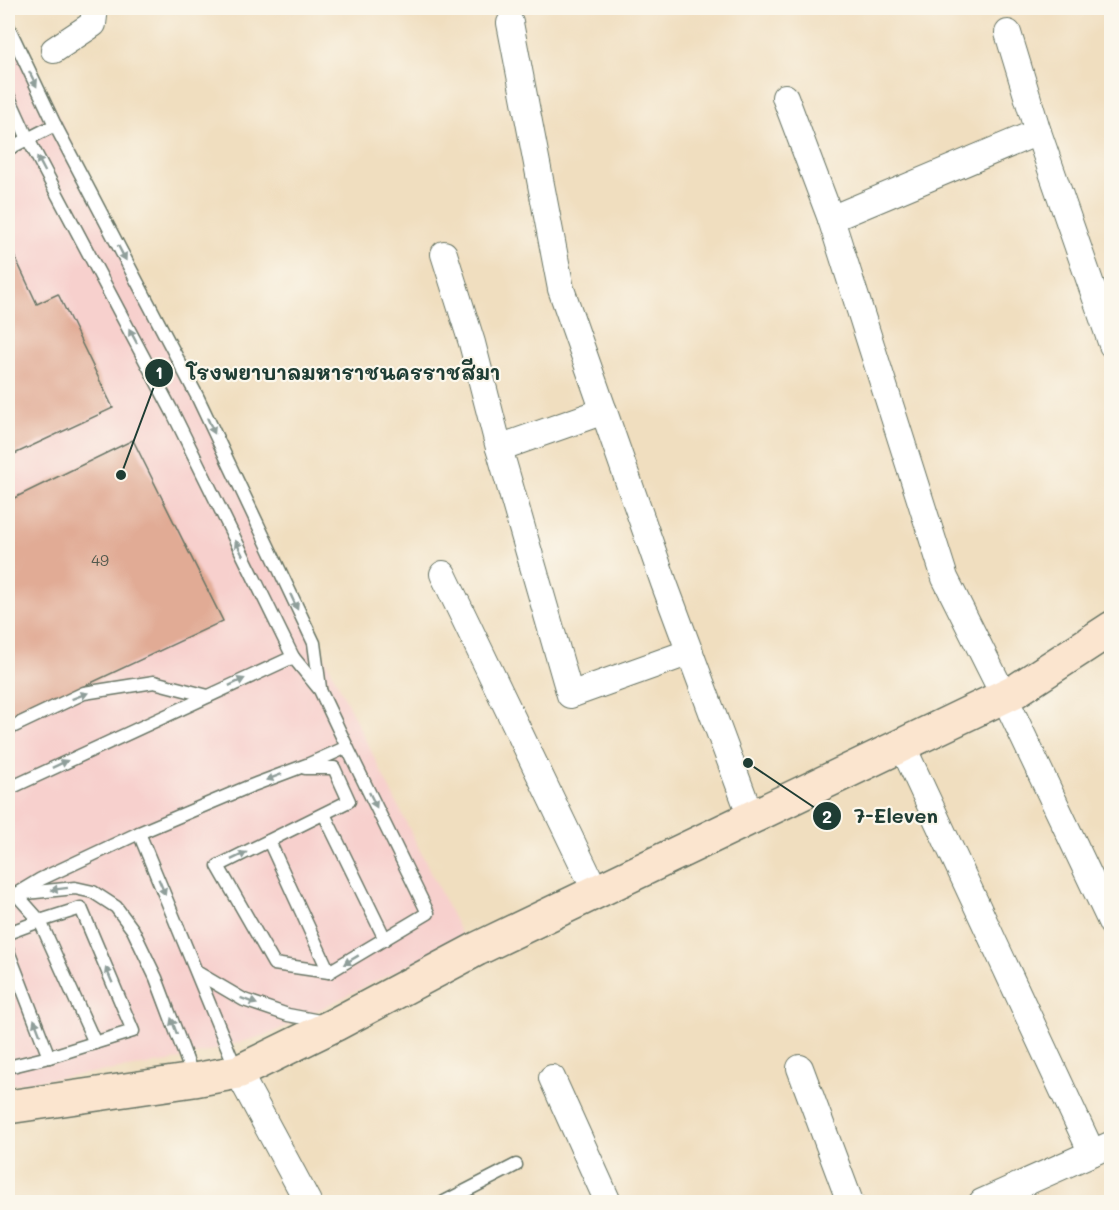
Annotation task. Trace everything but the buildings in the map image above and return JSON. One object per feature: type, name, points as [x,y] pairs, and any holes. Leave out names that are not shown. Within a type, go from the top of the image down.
[{"type":"street","points":[[54,50],[93,24],[95,8]]},
{"type":"street","points":[[510,23],[561,289],[751,817]]},
{"type":"street","points":[[1008,33],[1038,132],[1112,345]]},
{"type":"street","points":[[785,98],[831,219],[945,578],[1004,696],[1112,924]]},
{"type":"street","points":[[831,219],[1038,132]]},
{"type":"street","points":[[444,254],[472,344],[570,695],[690,652]]},
{"type":"street","points":[[500,448],[604,411]]},
{"type":"street","points":[[443,574],[596,892]]},
{"type":"street","points":[[8,1107],[238,1072],[336,1024],[477,949],[1017,690],[1110,633]]},
{"type":"street","points":[[902,745],[1102,1149],[982,1203]]},
{"type":"street","points":[[800,1068],[850,1203]]},
{"type":"street","points":[[238,1072],[308,1203]]},
{"type":"street","points":[[552,1078],[608,1203]]},
{"type":"lane","points":[[8,26],[55,126],[197,396],[314,644],[320,690]]},
{"type":"lane","points":[[8,95],[28,139],[173,413],[293,657],[320,690],[428,913],[330,972],[274,964],[218,866],[349,801],[334,768],[296,769]]},
{"type":"lane","points":[[8,149],[55,126]]},
{"type":"lane","points":[[8,789],[293,657]]},
{"type":"lane","points":[[8,729],[84,693],[154,682],[208,696]]},
{"type":"lane","points":[[12,896],[41,879],[140,833],[347,747]]},
{"type":"lane","points":[[324,814],[385,939]]},
{"type":"lane","points":[[140,833],[238,1072]]},
{"type":"lane","points":[[269,842],[330,972]]},
{"type":"lane","points":[[12,896],[75,888],[93,892],[116,907],[133,930],[156,978],[194,1080]]},
{"type":"lane","points":[[12,896],[40,921],[95,1043]]},
{"type":"lane","points":[[8,933],[81,908],[133,1031],[8,1067]]},
{"type":"lane","points":[[8,951],[49,1056]]},
{"type":"lane","points":[[198,973],[244,1000],[288,1015],[336,1024]]},
{"type":"lane","points":[[444,1203],[516,1165]]},
{"type":"shaded area","points":[[8,13],[463,938],[270,1034],[169,1062],[8,1085]]},
{"type":"place","name":"โรงพยาบาลมหาราชนครราชสีมา","points":[[121,475]]},
{"type":"place","name":"7-Eleven","points":[[748,763]]}]
